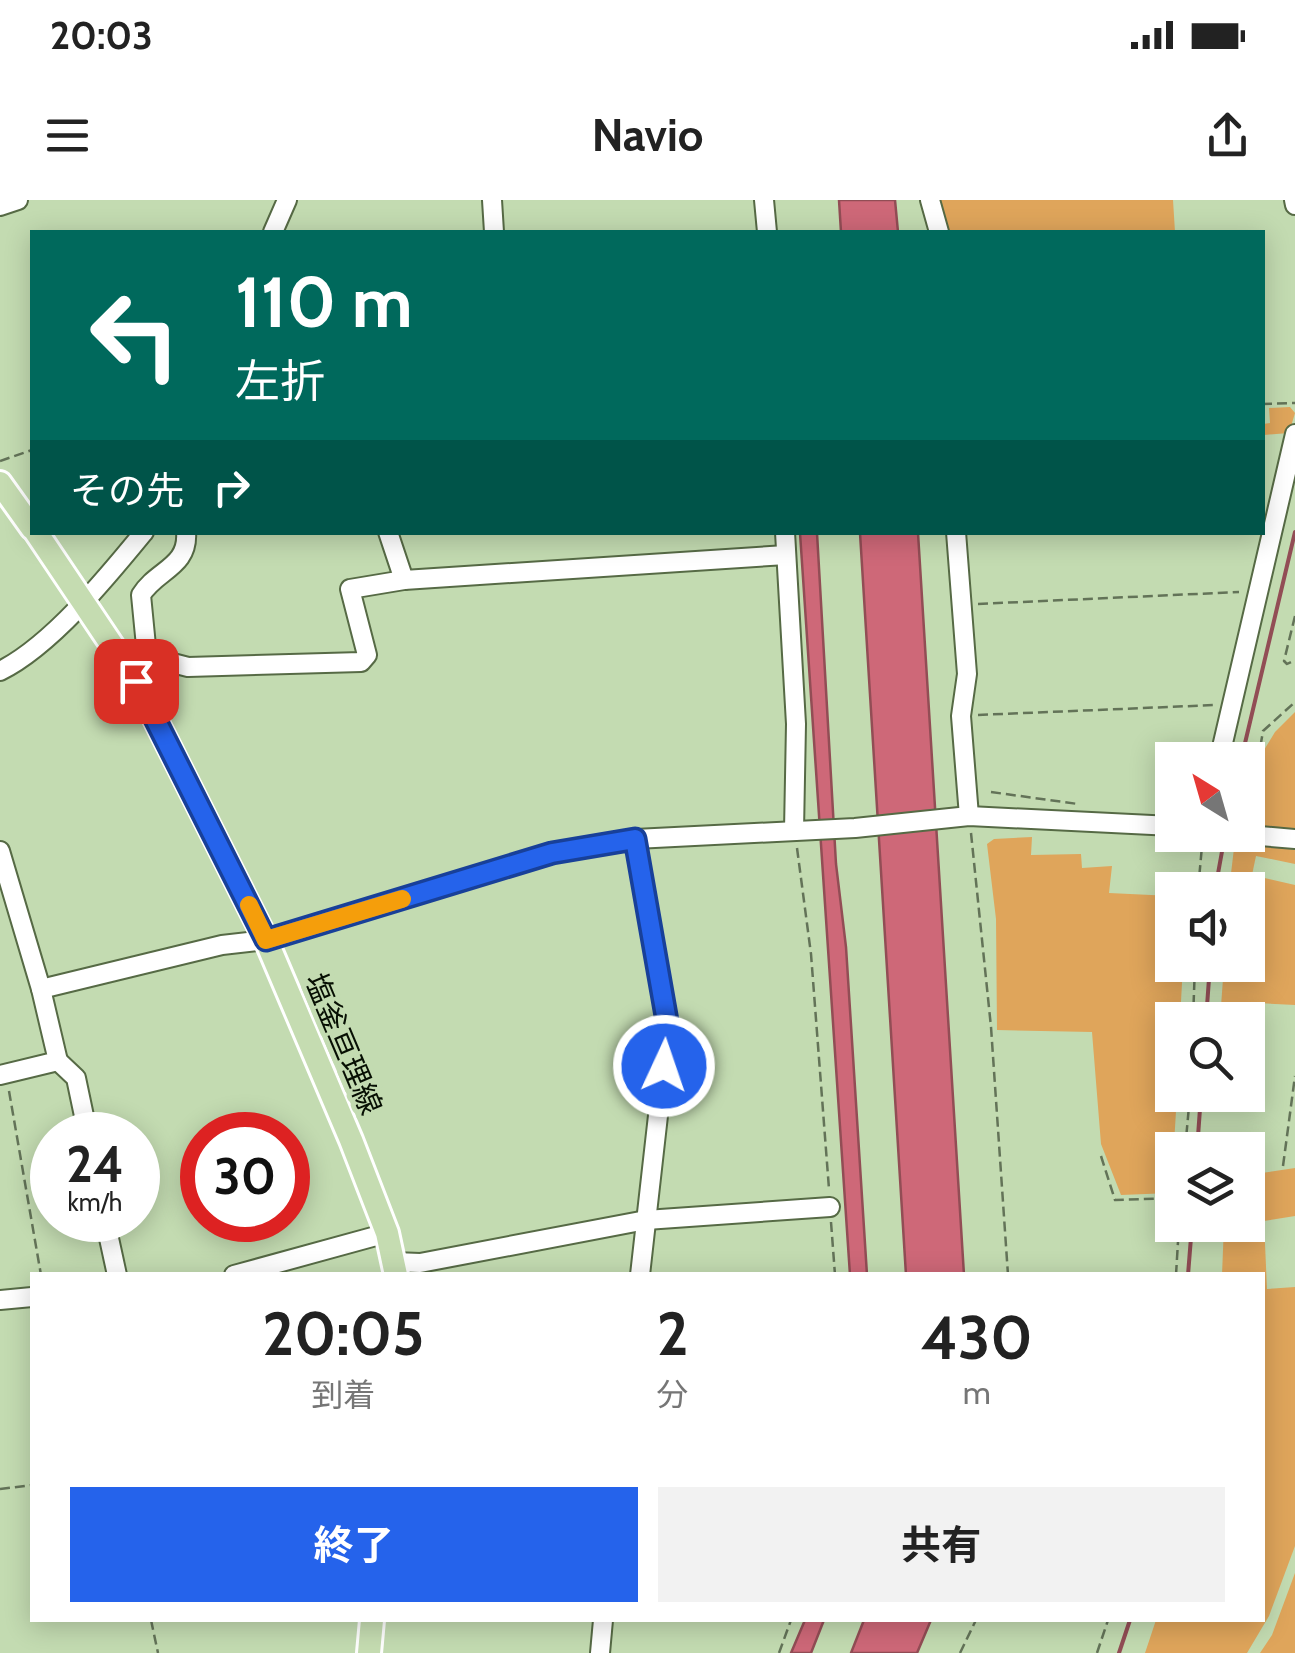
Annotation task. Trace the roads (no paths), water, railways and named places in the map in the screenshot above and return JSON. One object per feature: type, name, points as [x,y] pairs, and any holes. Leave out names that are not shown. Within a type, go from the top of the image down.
[{"type":"main road","name":"塩釜亘理線","points":[[0,482],[30,524]]},
{"type":"main road","name":"塩釜亘理線","points":[[38,535],[136,681],[266,940],[325,1072],[388,1234],[395,1268]]},
{"type":"main road","points":[[369,1653],[372,1622]]},
{"type":"street","points":[[0,206],[18,200]]},
{"type":"street","points":[[274,230],[287,200]]},
{"type":"street","points":[[492,200],[494,230]]},
{"type":"street","points":[[764,200],[766,230]]},
{"type":"street","points":[[930,200],[938,230]]},
{"type":"street","points":[[1223,742],[1295,434]]},
{"type":"street","points":[[0,671],[28,652],[84,601],[141,535]]},
{"type":"street","points":[[186,535],[187,546],[175,566],[154,577],[141,595],[146,646],[155,657],[188,667],[362,662],[368,655],[367,645],[350,589],[404,580],[786,555]]},
{"type":"street","points":[[389,535],[404,580]]},
{"type":"street","points":[[785,535],[796,724],[797,831]]},
{"type":"street","points":[[956,535],[967,674],[960,716],[960,817]]},
{"type":"street","points":[[41,988],[222,945],[266,940],[552,853],[635,839],[850,828],[960,817],[1155,825]]},
{"type":"street","points":[[1265,836],[1295,839]]},
{"type":"street","points":[[635,839],[668,1027],[640,1272]]},
{"type":"street","points":[[0,852],[5,890],[41,988],[58,1061],[76,1078],[83,1112]]},
{"type":"street","points":[[3,1075],[58,1061]]},
{"type":"street","points":[[395,1268],[646,1220],[830,1207]]},
{"type":"street","points":[[245,1272],[388,1234]]},
{"type":"street","points":[[109,1242],[115,1272]]},
{"type":"street","points":[[0,1300],[30,1297]]},
{"type":"street","points":[[600,1653],[603,1622]]},
{"type":"waterway","points":[[1245,742],[1295,532]]},
{"type":"waterway","points":[[1218,872],[1222,852]]},
{"type":"waterway","points":[[1207,1002],[1209,982]]},
{"type":"waterway","points":[[1198,1132],[1200,1112]]},
{"type":"waterway","points":[[1188,1272],[1191,1242]]},
{"type":"waterway","points":[[1119,1653],[1129,1622]]}]
